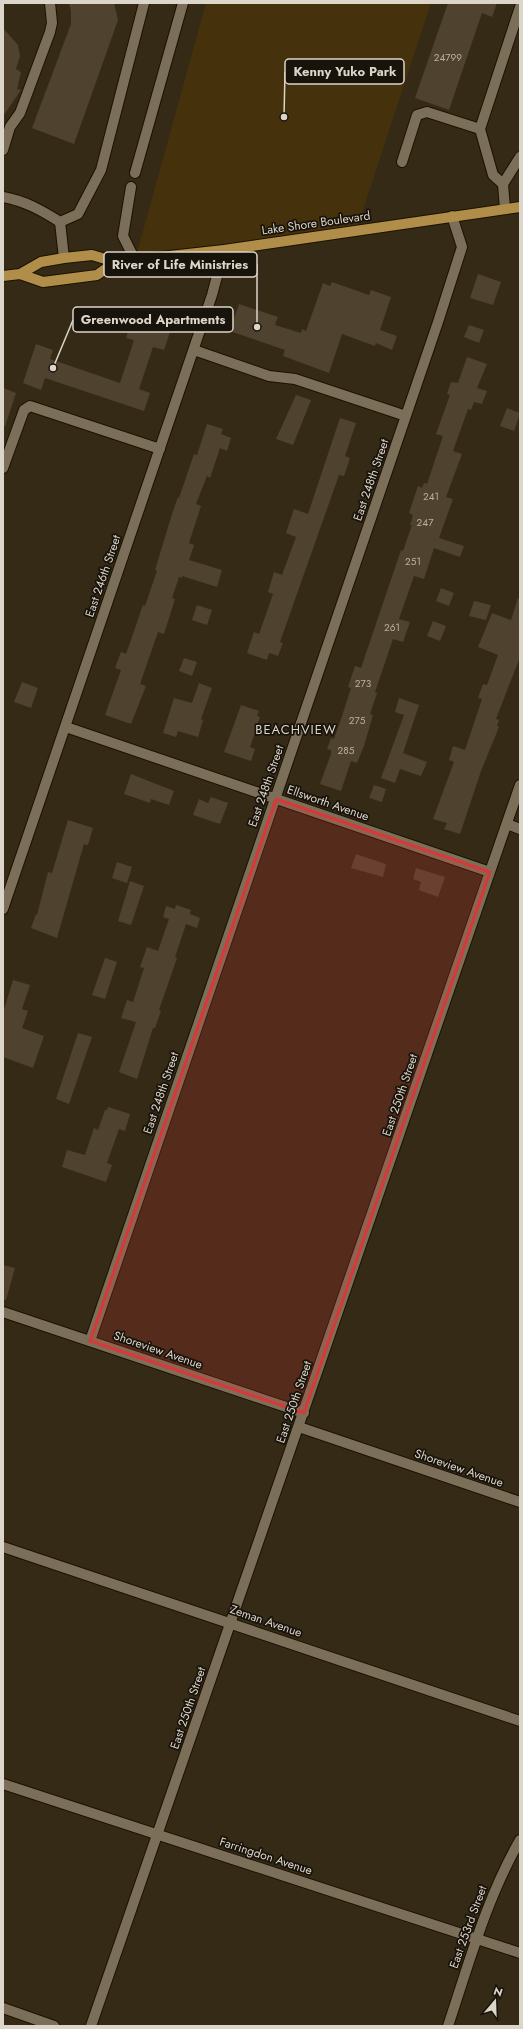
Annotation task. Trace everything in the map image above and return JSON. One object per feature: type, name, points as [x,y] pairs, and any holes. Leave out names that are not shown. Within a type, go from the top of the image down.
[{"type":"main road","name":"Lake Shore Boulevard","points":[[3,276],[20,274],[41,262],[64,258],[92,255],[115,262],[135,260],[224,250],[520,207]]},
{"type":"main road","name":"Lake Shore Boulevard","points":[[20,274],[43,282],[97,274],[115,262]]},
{"type":"street","points":[[3,150],[6,127],[20,113],[50,32],[52,10],[50,3]]},
{"type":"street","points":[[60,222],[78,214],[101,170],[144,3]]},
{"type":"street","points":[[135,173],[183,3]]},
{"type":"street","points":[[503,184],[493,176],[480,129],[520,7]]},
{"type":"street","points":[[402,162],[417,115],[427,112],[480,129]]},
{"type":"street","points":[[505,210],[503,184],[520,157]]},
{"type":"street","points":[[131,187],[123,236],[135,260]]},
{"type":"street","points":[[3,197],[22,201],[60,222]]},
{"type":"street","name":"East 248th Street","points":[[90,1341],[276,799],[462,247],[452,216]]},
{"type":"street","points":[[60,222],[64,258]]},
{"type":"street","name":"East 246th Street","points":[[3,909],[194,350],[212,295],[224,250]]},
{"type":"street","points":[[194,350],[269,376],[295,379],[406,416]]},
{"type":"street","points":[[3,468],[24,410],[30,406],[160,449]]},
{"type":"street","name":"Ellsworth Avenue","points":[[66,727],[490,872]]},
{"type":"street","name":"East 250th Street","points":[[91,2026],[520,785]]},
{"type":"street","points":[[507,824],[520,829]]},
{"type":"street","name":"Shoreview Avenue","points":[[3,1312],[304,1413]]},
{"type":"street","name":"Shoreview Avenue","points":[[299,1427],[520,1502]]},
{"type":"street","name":"Zeman Avenue","points":[[3,1547],[520,1721]]},
{"type":"street","name":"Farringdon Avenue","points":[[3,1784],[520,1953]]},
{"type":"street","name":"East 253rd Street","points":[[448,2026],[477,1939],[504,1868],[520,1840]]},
{"type":"street","points":[[3,2008],[54,2026]]},
{"type":"highlighted area","points":[[276,799],[490,872],[304,1413],[90,1341]]},
{"type":"shaded area","points":[[206,3],[431,3],[356,231],[135,260]]},
{"type":"building","points":[[69,3],[114,3],[118,20],[74,144],[32,128],[71,24],[71,11]]},
{"type":"building","points":[[448,3],[497,3],[492,17],[482,13],[449,110],[415,98]]},
{"type":"building","points":[[3,28],[18,45],[20,56],[16,69],[21,72],[17,89],[21,90],[3,116]]},
{"type":"building","points":[[478,274],[501,282],[493,305],[470,298]]},
{"type":"building","points":[[332,282],[369,295],[371,290],[391,297],[380,330],[397,336],[392,350],[376,343],[375,346],[342,334],[329,373],[283,356],[285,350],[230,331],[239,304],[278,317],[275,325],[301,333],[302,329],[306,331],[323,283],[330,286]]},
{"type":"building","points":[[132,319],[170,332],[164,350],[153,347],[139,389],[150,393],[144,411],[45,378],[41,390],[23,383],[36,344],[53,350],[50,359],[120,383],[134,340],[126,338]]},
{"type":"building","points":[[469,325],[484,330],[479,343],[464,337]]},
{"type":"building","points":[[467,357],[487,364],[477,388],[487,391],[482,404],[474,402],[471,410],[468,409],[453,451],[462,454],[446,497],[453,499],[439,538],[464,546],[460,557],[434,548],[424,579],[414,576],[399,619],[410,622],[403,642],[393,639],[375,692],[377,693],[370,714],[373,715],[364,746],[357,763],[351,761],[341,791],[320,784],[331,754],[331,750],[327,749],[331,738],[334,739],[342,716],[351,688],[348,687],[355,666],[361,668],[401,550],[403,551],[412,525],[410,525],[413,515],[409,513],[418,486],[422,488],[424,483],[427,484],[443,436],[436,434],[450,395],[447,394],[451,382],[458,383]]},
{"type":"building","points":[[3,388],[16,393],[5,426],[3,426]]},
{"type":"building","points":[[296,395],[311,400],[293,445],[276,439]]},
{"type":"building","points":[[507,408],[520,413],[514,431],[500,426]]},
{"type":"building","points":[[340,418],[356,423],[345,456],[350,458],[344,476],[339,475],[280,642],[283,643],[278,656],[269,653],[267,660],[247,653],[254,632],[259,634],[273,594],[268,592],[274,572],[282,575],[296,537],[286,533],[294,509],[308,514]]},
{"type":"building","points":[[207,424],[223,429],[221,434],[231,438],[227,451],[220,448],[210,478],[207,476],[196,504],[201,506],[189,543],[194,545],[189,560],[222,570],[217,587],[182,576],[182,578],[179,577],[172,598],[175,599],[164,634],[158,632],[140,684],[146,686],[131,724],[105,715],[121,670],[115,668],[121,652],[126,654],[143,605],[145,606],[157,571],[155,570],[172,514],[194,454],[197,455]]},
{"type":"building","points":[[441,588],[454,593],[449,606],[436,601]]},
{"type":"building","points":[[518,598],[520,598],[520,657],[496,719],[499,720],[497,726],[499,727],[481,771],[460,834],[444,829],[447,823],[433,819],[454,762],[449,760],[453,746],[465,750],[482,699],[478,698],[483,684],[487,685],[498,655],[478,647],[492,613],[511,620]]},
{"type":"building","points":[[474,601],[491,605],[486,620],[469,616]]},
{"type":"building","points":[[197,605],[212,610],[207,625],[192,620]]},
{"type":"building","points":[[433,621],[446,626],[440,641],[427,636]]},
{"type":"building","points":[[184,658],[197,662],[192,676],[179,671]]},
{"type":"building","points":[[22,682],[38,688],[31,708],[14,702]]},
{"type":"building","points":[[199,683],[212,688],[201,719],[203,720],[198,737],[178,731],[176,737],[163,733],[174,698],[192,703]]},
{"type":"building","points":[[399,698],[419,705],[403,753],[427,762],[421,776],[400,769],[395,783],[381,778],[404,715],[395,712]]},
{"type":"building","points":[[241,705],[259,711],[257,716],[260,717],[250,747],[255,749],[251,761],[224,752]]},
{"type":"building","points":[[131,774],[174,791],[169,805],[151,799],[150,803],[124,794]]},
{"type":"building","points":[[374,785],[386,789],[382,802],[369,798]]},
{"type":"building","points":[[211,797],[228,803],[220,824],[193,815],[199,799],[208,803]]},
{"type":"building","points":[[68,820],[93,828],[88,845],[84,844],[57,938],[31,928],[36,914],[37,915],[48,872],[52,873]]},
{"type":"building","points":[[356,854],[386,864],[383,877],[351,868]]},
{"type":"building","points":[[117,862],[132,867],[127,883],[112,878]]},
{"type":"building","points":[[416,868],[445,877],[438,897],[419,890],[421,882],[413,879]]},
{"type":"building","points":[[130,881],[144,886],[131,925],[118,921]]},
{"type":"building","points":[[176,905],[191,910],[190,914],[200,918],[197,928],[186,924],[175,957],[177,958],[159,1010],[161,1011],[155,1028],[153,1028],[137,1079],[119,1072],[136,1022],[121,1018],[127,1000],[133,1002],[144,968],[140,967],[147,947],[158,951],[169,919],[163,917],[166,906],[175,909]]},
{"type":"building","points":[[105,958],[117,962],[105,999],[92,995]]},
{"type":"building","points":[[13,980],[30,985],[22,1009],[28,1011],[22,1028],[44,1036],[33,1068],[3,1057],[3,1013]]},
{"type":"building","points":[[78,1033],[92,1037],[69,1104],[56,1099]]},
{"type":"building","points":[[108,1107],[130,1114],[125,1131],[119,1129],[107,1163],[112,1165],[106,1182],[62,1167],[67,1150],[85,1155],[94,1128],[98,1130],[105,1110],[107,1110]]},
{"type":"building","points":[[3,1265],[15,1268],[6,1300],[3,1300]]},
{"type":"place","name":"Kenny Yuko Park","points":[[284,117]]},
{"type":"place","name":"River of Life Ministries","points":[[257,327]]},
{"type":"place","name":"Greenwood Apartments","points":[[53,368]]},
{"type":"district","name":"BEACHVIEW","points":[[296,729]]}]
